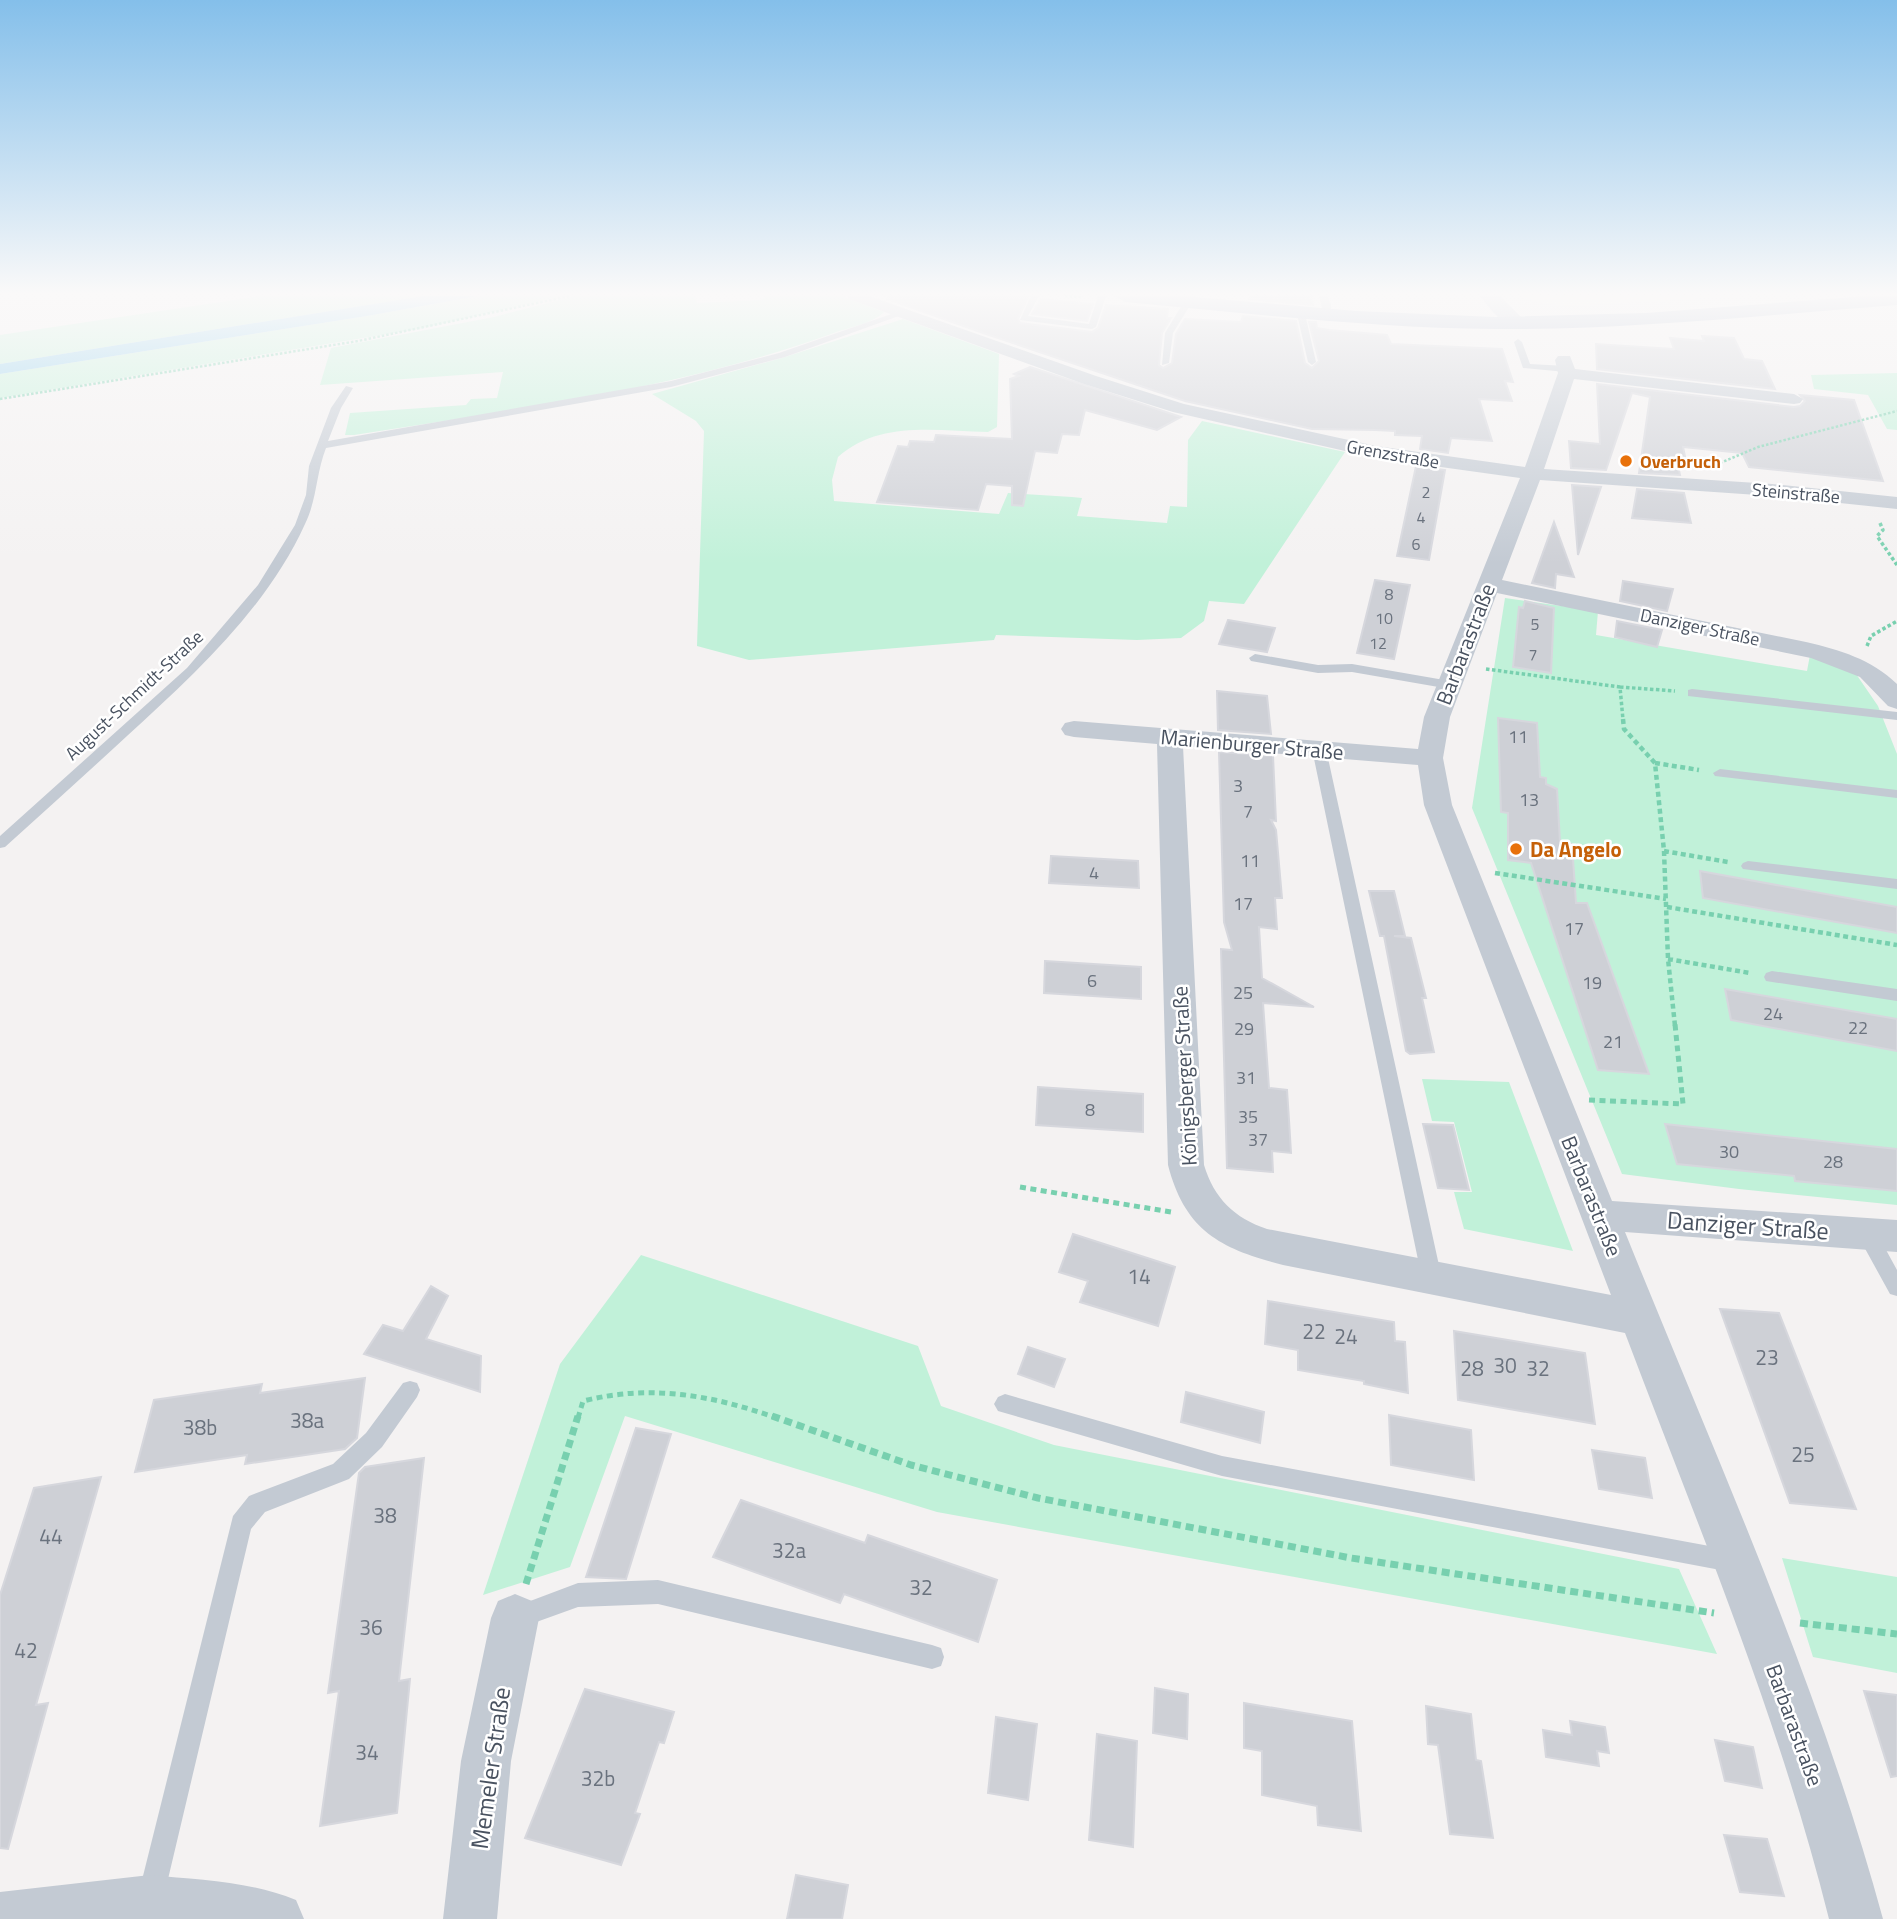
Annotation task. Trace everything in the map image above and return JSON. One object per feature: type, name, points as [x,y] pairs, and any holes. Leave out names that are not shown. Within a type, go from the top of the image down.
[{"type":"street","name":"Grenzstraße","points":[[1108,386],[1191,411],[1376,452],[1532,474],[1696,485]]},
{"type":"street","points":[[1532,474],[1559,386]]},
{"type":"street","points":[[1698,386],[1794,399]]},
{"type":"street","name":"Barbarastraße","points":[[1532,474],[1437,717],[1430,758],[1438,805],[1757,1618],[1835,1839],[1856,1919]]},
{"type":"street","name":"Steinstraße","points":[[1696,485],[1897,503]]},
{"type":"street","name":"Danziger Straße","points":[[1488,584],[1806,649],[1847,660],[1875,674],[1897,701]]},
{"type":"street","name":"Marienburger Straße","points":[[1074,729],[1430,758]]},
{"type":"street","name":"Königsberger Straße","points":[[1170,738],[1186,1165],[1192,1189],[1207,1210],[1222,1225],[1250,1240],[1432,1279],[1640,1318]]},
{"type":"street","name":"Danziger Straße","points":[[1600,1215],[1882,1235]]},
{"type":"street","name":"Memeler Straße","points":[[470,1919],[486,1761],[515,1618]]},
{"type":"street","points":[[0,1919],[150,1902],[238,1911],[277,1919]]},
{"type":"lane","points":[[324,445],[662,386]]},
{"type":"lane","name":"August-Schmidt-Straße","points":[[0,844],[191,671],[263,587],[294,535],[311,495],[314,466],[336,408],[349,388]]},
{"type":"lane","points":[[1255,658],[1318,669],[1352,668],[1454,675]]},
{"type":"lane","points":[[1692,693],[1897,716]]},
{"type":"lane","points":[[1319,749],[1432,1279]]},
{"type":"lane","points":[[1720,773],[1897,793]]},
{"type":"lane","points":[[1748,866],[1897,884]]},
{"type":"lane","points":[[1772,977],[1897,995]]},
{"type":"lane","points":[[1882,1235],[1897,1288]]},
{"type":"lane","points":[[150,1902],[241,1524],[257,1504],[341,1472],[374,1440],[410,1390]]},
{"type":"lane","points":[[1005,1404],[1222,1466],[1734,1562]]},
{"type":"lane","points":[[515,1618],[578,1595],[658,1592],[932,1657]]},
{"type":"path","points":[[0,399],[82,386]]},
{"type":"path","points":[[1713,466],[1758,447],[1897,411]]},
{"type":"path","points":[[1869,500],[1883,530],[1877,536],[1897,565]]},
{"type":"path","points":[[1859,666],[1871,636],[1897,621]]},
{"type":"path","points":[[1454,675],[1692,693]]},
{"type":"path","points":[[1553,1098],[1683,1104],[1668,959],[1664,851],[1655,763],[1624,729],[1620,687]]},
{"type":"path","points":[[1655,763],[1720,773]]},
{"type":"path","points":[[1664,851],[1748,866]]},
{"type":"path","points":[[1463,869],[1666,899]]},
{"type":"path","points":[[1667,906],[1897,944]]},
{"type":"path","points":[[1668,959],[1772,977]]},
{"type":"path","points":[[1020,1187],[1175,1213],[1207,1210]]},
{"type":"path","points":[[515,1618],[583,1401],[601,1394],[645,1390],[765,1413],[888,1457],[1018,1493],[1206,1532],[1470,1578],[1757,1618],[1897,1634]]},
{"type":"green space","points":[[0,386],[75,386],[0,398]]},
{"type":"green space","points":[[500,386],[647,386],[535,407],[345,435],[350,413],[466,405],[471,399],[497,398]]},
{"type":"green space","points":[[682,386],[998,386],[997,427],[988,432],[909,430],[872,437],[854,445],[838,457],[832,480],[834,501],[999,514],[1008,493],[1072,497],[1082,498],[1077,516],[1167,523],[1170,506],[1187,507],[1188,440],[1202,421],[1345,452],[1244,604],[1209,601],[1204,621],[1181,638],[1137,640],[996,635],[994,640],[749,660],[697,646],[704,431],[696,421],[652,394]]},
{"type":"green space","points":[[1813,386],[1897,386],[1897,430],[1887,429],[1868,395],[1814,389]]},
{"type":"green space","points":[[1505,598],[1598,611],[1596,635],[1807,671],[1810,655],[1854,671],[1878,706],[1897,754],[1897,1205],[1622,1174],[1472,808]]},
{"type":"green space","points":[[1422,1079],[1509,1082],[1573,1251],[1464,1229],[1454,1192],[1472,1192],[1454,1122],[1432,1121]]},
{"type":"green space","points":[[641,1255],[918,1346],[941,1406],[1054,1445],[1679,1569],[1717,1654],[937,1512],[625,1416],[570,1567],[483,1595],[560,1364]]},
{"type":"green space","points":[[1782,1558],[1897,1577],[1897,1673],[1813,1657]]},
{"type":"building","points":[[1010,386],[1086,386],[1181,417],[1157,430],[1085,410],[1079,435],[1062,434],[1057,453],[1035,451],[1023,506],[1012,505],[1012,486],[986,484],[978,510],[877,502],[898,446],[908,447],[910,441],[934,442],[936,435],[1012,439]]},
{"type":"building","points":[[1139,386],[1507,386],[1512,401],[1479,399],[1492,441],[1451,438],[1448,453],[1420,449],[1422,436],[1395,435],[1395,431],[1312,429],[1185,401]]},
{"type":"building","points":[[1597,386],[1794,407],[1805,401],[1800,395],[1854,400],[1883,481],[1749,467],[1742,453],[1683,447],[1686,461],[1677,460],[1680,475],[1639,473],[1650,397],[1632,393],[1606,470],[1571,468],[1569,441],[1600,444]]},
{"type":"building","points":[[1744,386],[1773,386],[1775,389]]},
{"type":"building","points":[[1416,466],[1445,470],[1429,560],[1397,556]]},
{"type":"building","points":[[1572,485],[1601,487],[1578,555]]},
{"type":"building","points":[[1637,489],[1684,493],[1691,523],[1632,518]]},
{"type":"building","points":[[1554,522],[1574,577],[1556,574],[1555,588],[1532,583]]},
{"type":"building","points":[[1375,580],[1410,585],[1394,659],[1357,653]]},
{"type":"building","points":[[1623,581],[1673,589],[1667,611],[1620,601]]},
{"type":"building","points":[[1525,601],[1554,608],[1551,673],[1513,667],[1519,607],[1523,608]]},
{"type":"building","points":[[1228,620],[1275,628],[1267,652],[1219,644]]},
{"type":"building","points":[[1617,621],[1662,630],[1657,647],[1615,637]]},
{"type":"building","points":[[1217,691],[1267,696],[1271,734],[1218,730]]},
{"type":"building","points":[[1498,718],[1537,723],[1540,777],[1546,778],[1546,784],[1557,789],[1560,842],[1572,844],[1576,903],[1587,903],[1649,1074],[1598,1070],[1531,863],[1508,860],[1508,813],[1501,812]]},
{"type":"building","points":[[1219,752],[1273,756],[1276,821],[1271,820],[1276,830],[1282,898],[1275,898],[1277,929],[1259,927],[1262,978],[1314,1007],[1263,1003],[1269,1088],[1287,1090],[1291,1153],[1272,1151],[1273,1172],[1227,1168],[1221,949],[1232,950],[1224,922]]},
{"type":"building","points":[[1051,856],[1138,861],[1139,888],[1049,883]]},
{"type":"building","points":[[1700,871],[1897,907],[1897,933],[1703,898]]},
{"type":"building","points":[[1369,891],[1394,891],[1405,936],[1394,936],[1411,938],[1426,998],[1422,998],[1434,1052],[1410,1054],[1406,1051],[1384,936],[1380,936]]},
{"type":"building","points":[[1045,961],[1141,967],[1141,999],[1044,993]]},
{"type":"building","points":[[1725,989],[1897,1019],[1897,1051],[1731,1020]]},
{"type":"building","points":[[1038,1087],[1143,1094],[1143,1132],[1036,1125]]},
{"type":"building","points":[[1423,1124],[1453,1125],[1469,1190],[1438,1188]]},
{"type":"building","points":[[1665,1124],[1897,1149],[1897,1191],[1795,1181],[1794,1176],[1677,1164]]},
{"type":"building","points":[[1073,1234],[1175,1267],[1158,1326],[1080,1302],[1088,1281],[1059,1272]]},
{"type":"building","points":[[431,1286],[448,1296],[426,1339],[481,1356],[480,1392],[364,1354],[383,1325],[403,1331]]},
{"type":"building","points":[[1268,1301],[1394,1322],[1395,1341],[1405,1342],[1408,1393],[1364,1384],[1364,1381],[1298,1370],[1298,1350],[1265,1344]]},
{"type":"building","points":[[1720,1309],[1779,1313],[1856,1509],[1790,1503]]},
{"type":"building","points":[[1454,1331],[1585,1353],[1595,1424],[1458,1400]]},
{"type":"building","points":[[1028,1347],[1065,1359],[1054,1387],[1018,1374]]},
{"type":"building","points":[[365,1378],[357,1438],[345,1449],[245,1464],[247,1455],[135,1472],[154,1400],[262,1384],[260,1393]]},
{"type":"building","points":[[1186,1392],[1264,1412],[1260,1443],[1181,1422]]},
{"type":"building","points":[[1389,1415],[1471,1430],[1474,1480],[1391,1465]]},
{"type":"building","points":[[636,1428],[671,1434],[626,1579],[586,1577]]},
{"type":"building","points":[[1592,1450],[1645,1458],[1652,1498],[1599,1489]]},
{"type":"building","points":[[424,1458],[399,1681],[410,1679],[397,1813],[320,1826],[339,1691],[328,1693],[359,1473],[365,1467]]},
{"type":"building","points":[[101,1477],[36,1705],[48,1703],[8,1849],[0,1848],[0,1595],[34,1488]]},
{"type":"building","points":[[741,1500],[865,1543],[868,1535],[997,1580],[978,1642],[844,1594],[840,1603],[713,1557]]},
{"type":"building","points":[[1155,1688],[1188,1694],[1187,1739],[1153,1733]]},
{"type":"building","points":[[585,1689],[674,1712],[664,1743],[659,1742],[635,1813],[640,1814],[621,1865],[525,1838]]},
{"type":"building","points":[[1864,1691],[1897,1695],[1897,1776],[1891,1777]]},
{"type":"building","points":[[1244,1703],[1352,1721],[1361,1831],[1318,1825],[1317,1806],[1262,1795],[1262,1751],[1244,1748]]},
{"type":"building","points":[[1426,1706],[1471,1714],[1476,1760],[1481,1761],[1493,1838],[1450,1834],[1438,1745],[1428,1744]]},
{"type":"building","points":[[996,1717],[1037,1724],[1028,1800],[988,1793]]},
{"type":"building","points":[[1570,1721],[1605,1727],[1609,1753],[1597,1751],[1599,1766],[1546,1757],[1543,1730],[1572,1735]]},
{"type":"building","points":[[1097,1734],[1137,1741],[1133,1847],[1089,1840]]},
{"type":"building","points":[[1715,1740],[1753,1747],[1762,1788],[1725,1781]]},
{"type":"building","points":[[1724,1835],[1767,1839],[1784,1896],[1740,1892]]},
{"type":"building","points":[[796,1875],[848,1885],[842,1919],[787,1919]]},
{"type":"place","name":"Overbruch","points":[[1626,461]]},
{"type":"place","name":"Da Angelo","points":[[1516,849]]}]
